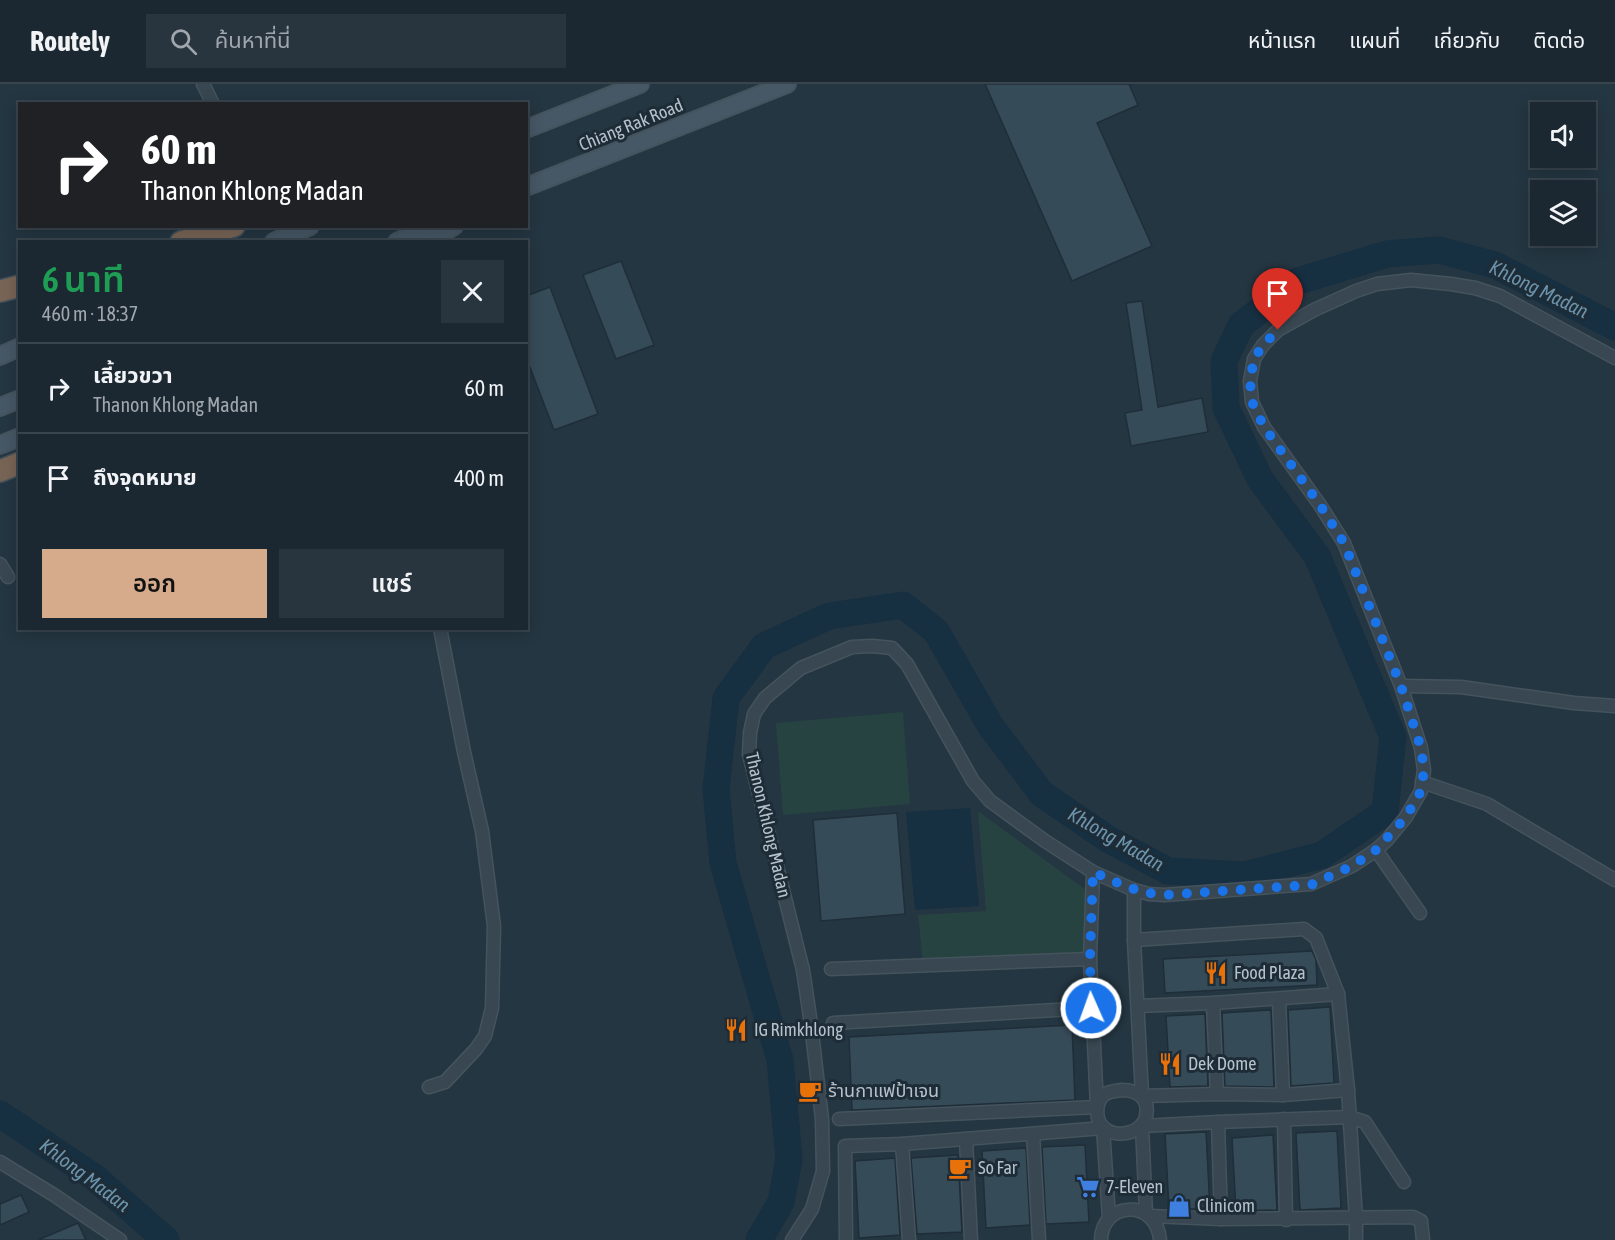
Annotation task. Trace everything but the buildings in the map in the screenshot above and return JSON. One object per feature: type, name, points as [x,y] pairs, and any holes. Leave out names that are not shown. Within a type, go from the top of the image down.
[{"type":"highway","points":[[188,240],[227,228]]},
{"type":"highway","points":[[0,291],[18,286]]},
{"type":"highway","points":[[0,471],[18,464]]},
{"type":"main road","name":"Chiang Rak Road","points":[[528,128],[640,84]]},
{"type":"main road","name":"Chiang Rak Road","points":[[528,187],[785,85]]},
{"type":"main road","points":[[278,240],[306,228]]},
{"type":"main road","points":[[402,240],[428,228]]},
{"type":"main road","points":[[432,240],[450,228]]},
{"type":"main road","points":[[0,356],[18,348]]},
{"type":"main road","points":[[0,407],[18,400]]},
{"type":"main road","points":[[0,445],[18,438]]},
{"type":"street","points":[[203,84],[212,102]]},
{"type":"street","name":"Thanon Khlong Madan","points":[[792,1240],[812,1209],[824,1171],[822,1119],[812,1024],[803,970],[749,754],[754,714],[765,698],[801,668],[833,654],[852,647],[892,648],[907,664],[973,782],[984,795],[1093,872],[1134,890],[1164,895],[1311,885],[1352,866],[1376,850],[1406,817],[1421,791],[1424,770],[1421,748],[1401,686],[1344,543],[1320,505],[1264,427],[1252,402],[1250,381],[1254,359],[1263,345],[1278,330],[1314,310],[1377,284],[1411,280],[1467,286],[1500,296],[1615,358]]},
{"type":"street","points":[[0,564],[8,577]]},
{"type":"street","points":[[429,1087],[445,1082],[458,1070],[485,1036],[492,1008],[493,984],[494,926],[482,831],[440,630]]},
{"type":"street","points":[[1401,686],[1461,687],[1615,706]]},
{"type":"street","points":[[1422,782],[1486,804],[1615,880]]},
{"type":"street","points":[[1376,850],[1420,913]]},
{"type":"street","points":[[1093,872],[1091,1008],[1098,1120],[1103,1128],[1109,1218]]},
{"type":"street","points":[[1134,890],[1134,940],[1142,1096],[1147,1107],[1142,1126],[1148,1215],[1159,1231],[1160,1240]]},
{"type":"street","points":[[1134,940],[1304,929],[1316,938],[1338,994],[1348,1090],[1356,1240]]},
{"type":"street","points":[[831,969],[1090,959]]},
{"type":"street","points":[[1138,1006],[1338,994]]},
{"type":"street","points":[[1279,999],[1283,1095]]},
{"type":"street","points":[[1213,1003],[1217,1094]]},
{"type":"street","points":[[833,1023],[1091,1008]]},
{"type":"street","points":[[1097,1107],[1102,1096],[1109,1092],[1122,1090],[1133,1090],[1142,1096],[1283,1095],[1348,1090]]},
{"type":"street","points":[[839,1119],[1097,1107]]},
{"type":"street","points":[[846,1240],[845,1146],[902,1144],[1103,1128],[1111,1132],[1128,1133],[1142,1126],[1349,1117],[1365,1122],[1404,1182]]},
{"type":"street","points":[[1284,1119],[1286,1220]]},
{"type":"street","points":[[1218,1122],[1221,1220]]},
{"type":"street","points":[[1033,1134],[1039,1240]]},
{"type":"street","points":[[966,1139],[971,1240]]},
{"type":"street","points":[[902,1144],[909,1240]]},
{"type":"street","points":[[0,1162],[120,1240]]},
{"type":"street","points":[[1101,1240],[1102,1229],[1109,1218],[1117,1212],[1134,1209],[1148,1215],[1221,1220],[1413,1217],[1421,1221],[1424,1240]]},
{"type":"green space","points":[[903,712],[910,804],[783,815],[776,723]]},
{"type":"green space","points":[[978,811],[1086,890],[1083,957],[923,963],[918,915],[986,911]]},
{"type":"water","points":[[970,808],[979,906],[915,910],[906,812]]},
{"type":"waterway","name":"Khlong Madan","points":[[759,1240],[781,1202],[789,1159],[780,1060],[723,863],[716,789],[726,698],[764,646],[829,616],[903,605],[936,631],[990,725],[1042,794],[1108,839],[1168,871],[1244,875],[1322,855],[1385,812],[1393,737],[1317,556],[1260,479],[1226,408],[1224,361],[1241,325],[1298,281],[1387,254],[1439,250],[1495,265],[1615,327]]},
{"type":"waterway","name":"Khlong Madan","points":[[0,1114],[94,1177],[166,1240]]},
{"type":"place","name":"Food Plaza","points":[[1216,973]]},
{"type":"place","name":"IG Rimkhlong","points":[[736,1030]]},
{"type":"place","name":"Dek Dome","points":[[1170,1064]]},
{"type":"place","name":"ร้านกาแฟป้าเจน","points":[[810,1091]]},
{"type":"place","name":"So Far","points":[[960,1168]]},
{"type":"place","name":"7-Eleven","points":[[1088,1187]]},
{"type":"place","name":"Clinicom","points":[[1179,1206]]},
{"type":"route","points":[[1091,1008],[1093,872],[1134,890],[1164,895],[1311,885],[1352,866],[1376,850],[1406,817],[1421,791],[1424,770],[1421,748],[1401,686],[1344,543],[1320,505],[1264,427],[1252,402],[1250,381],[1254,359],[1263,345],[1278,330]]}]
